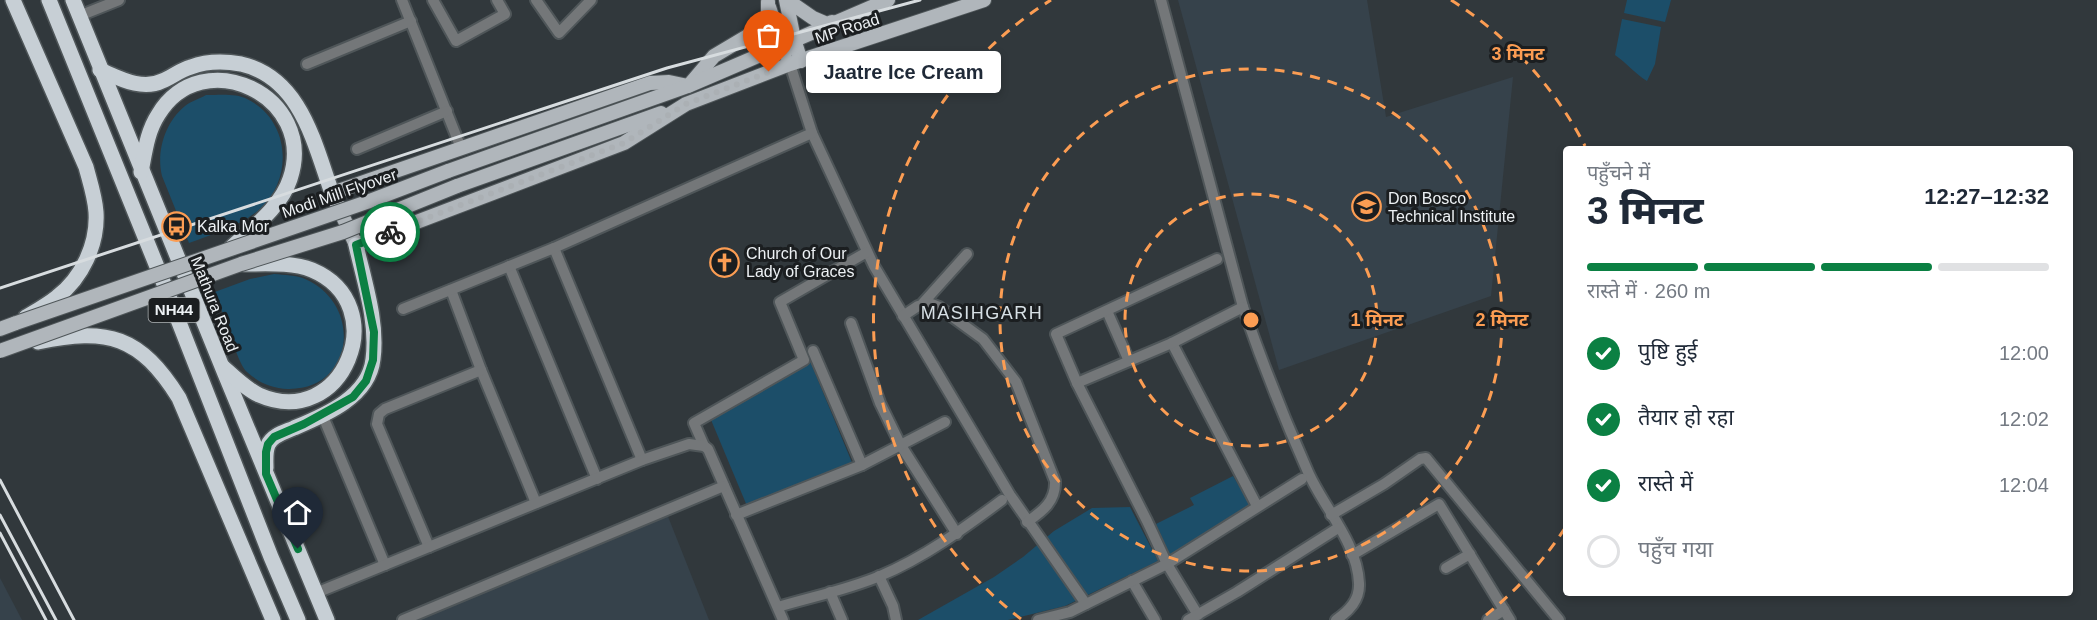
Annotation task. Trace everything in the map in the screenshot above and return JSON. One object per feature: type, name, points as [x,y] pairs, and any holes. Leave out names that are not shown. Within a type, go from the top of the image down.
[{"type":"highway","points":[[14,0],[86,167],[94,195],[96,214],[95,233],[90,251],[82,269],[71,284],[57,297],[16,323]]},
{"type":"highway","name":"NH44","points":[[49,0],[298,620]]},
{"type":"highway","name":"Mathura Road","points":[[73,0],[141,172],[327,620]]},
{"type":"highway","points":[[100,70],[130,82],[146,84],[161,82],[191,66],[213,62],[246,66],[266,74],[284,88],[297,105],[332,193]]},
{"type":"highway","points":[[141,172],[151,127],[159,112],[183,90],[198,84],[231,81],[247,85],[262,93],[274,104],[288,124],[294,148],[294,164],[283,195],[231,248]]},
{"type":"highway","points":[[266,474],[266,452],[268,444],[274,437],[353,397],[366,381],[373,360],[374,332],[356,245]]},
{"type":"highway","points":[[221,365],[259,395],[289,402],[313,396],[324,390],[342,373],[352,351],[354,326],[350,308],[340,292],[322,275],[299,266],[241,264]]},
{"type":"highway","points":[[4,350],[58,338],[103,335],[130,346],[163,373],[179,398],[273,620]]},
{"type":"main road","points":[[787,0],[813,18],[827,24],[859,11]]},
{"type":"main road","points":[[787,0],[788,43]]},
{"type":"main road","name":"MP Road","points":[[688,86],[888,0]]},
{"type":"main road","name":"MP Road","points":[[686,104],[795,62],[984,0]]},
{"type":"main road","points":[[768,1],[795,62]]},
{"type":"main road","points":[[686,104],[624,143],[356,245],[332,193],[650,83],[669,82],[688,86],[714,56],[751,34],[768,15],[768,1]]},
{"type":"main road","name":"Modi Mill Flyover","points":[[0,328],[367,202],[688,86]]},
{"type":"main road","points":[[4,350],[241,264],[343,232],[457,186],[686,104]]},
{"type":"street","points":[[79,16],[119,0]]},
{"type":"street","points":[[402,0],[461,148]]},
{"type":"street","points":[[433,0],[456,41],[505,14],[497,0]]},
{"type":"street","points":[[536,0],[559,33],[591,0]]},
{"type":"street","points":[[1161,0],[1243,307],[1258,352],[1309,474],[1352,555],[1358,574],[1358,593],[1352,606],[1336,620]]},
{"type":"street","points":[[307,64],[411,21]]},
{"type":"street","points":[[795,62],[812,133],[867,252],[1010,495],[1086,604]]},
{"type":"street","points":[[357,149],[447,111]]},
{"type":"street","points":[[403,309],[554,248],[812,133]]},
{"type":"street","points":[[554,248],[642,460]]},
{"type":"street","points":[[783,620],[708,449],[704,446],[694,423],[804,360],[780,302],[867,252]]},
{"type":"street","points":[[903,316],[923,303],[966,254]]},
{"type":"street","points":[[1217,259],[1056,334],[1077,383],[1193,617],[1338,528]]},
{"type":"street","points":[[509,266],[597,479]]},
{"type":"street","points":[[451,290],[536,503]]},
{"type":"street","points":[[923,303],[939,307],[974,331],[999,358],[1016,382],[1055,481],[1056,491],[1051,502],[1027,522]]},
{"type":"street","points":[[1077,383],[1172,343],[1243,307]]},
{"type":"street","points":[[1107,311],[1130,361]]},
{"type":"street","points":[[851,323],[880,403],[900,444],[957,534]]},
{"type":"street","points":[[1172,343],[1257,506]]},
{"type":"street","points":[[813,351],[862,465]]},
{"type":"street","points":[[429,547],[377,424],[378,419],[385,409],[481,370]]},
{"type":"street","points":[[322,414],[385,565]]},
{"type":"street","points":[[736,515],[862,465],[945,422]]},
{"type":"street","points":[[316,592],[642,460],[689,444],[704,446]]},
{"type":"street","points":[[1331,515],[1420,459],[1426,458],[1559,620]]},
{"type":"street","points":[[1038,620],[1070,612],[1167,564],[1302,479]]},
{"type":"street","points":[[404,620],[724,486]]},
{"type":"street","points":[[778,607],[879,576],[957,534],[1002,500]]},
{"type":"street","points":[[1352,555],[1439,504],[1507,615],[1488,620]]},
{"type":"street","points":[[1446,568],[1470,554]]},
{"type":"street","points":[[879,576],[893,606],[896,620]]},
{"type":"street","points":[[1132,581],[1155,620]]},
{"type":"street","points":[[830,592],[842,620]]},
{"type":"shaded area","name":"Don Bosco Technical Institute","points":[[1178,0],[1367,0],[1386,117],[1513,77],[1491,296],[1279,370]]},
{"type":"shaded area","points":[[1627,0],[1671,0],[1665,22],[1624,13]]},
{"type":"shaded area","points":[[1622,19],[1661,27],[1655,64],[1647,81],[1615,55]]},
{"type":"shaded area","points":[[206,95],[238,96],[261,108],[272,121],[279,135],[282,166],[271,196],[260,209],[235,225],[189,243],[162,176],[161,148],[172,120],[185,106]]},
{"type":"shaded area","points":[[274,274],[305,279],[324,291],[336,307],[343,325],[343,344],[338,361],[327,376],[310,386],[288,389],[277,387],[261,382],[247,372],[237,353],[223,313],[212,293],[250,279]]},
{"type":"shaded area","points":[[808,356],[853,465],[747,506],[709,415]]},
{"type":"shaded area","points":[[1233,476],[1250,504],[1170,555],[1156,524],[1194,505],[1190,498]]},
{"type":"shaded area","points":[[1130,507],[1158,561],[1065,606],[1008,620],[918,620],[994,577],[1054,531],[1092,508]]},
{"type":"shaded area","points":[[667,514],[709,620],[414,620]]},
{"type":"shaded area","points":[[0,578],[22,620],[0,620]]},
{"type":"railway","points":[[0,288],[667,68],[920,0]]},
{"type":"railway","points":[[0,480],[74,620]]},
{"type":"railway","points":[[0,515],[56,620]]},
{"type":"railway","points":[[0,533],[46,620]]},
{"type":"way so far","points":[[390,232],[624,143],[686,104],[769,72]]},
{"type":"place","name":"Jaatre Ice Cream","points":[[769,72]]},
{"type":"place","name":"Don Bosco Technical Institute","points":[[1367,207]]},
{"type":"place","name":"Kalka Mor","points":[[176,226]]},
{"type":"place","name":"Church of Our Lady of Graces","points":[[725,262]]},
{"type":"district","name":"MASIHGARH","points":[[982,313]]},
{"type":"route","points":[[298,549],[266,474],[268,444],[274,437],[304,424],[353,397],[366,381],[373,360],[374,332],[356,245],[390,232]]}]
